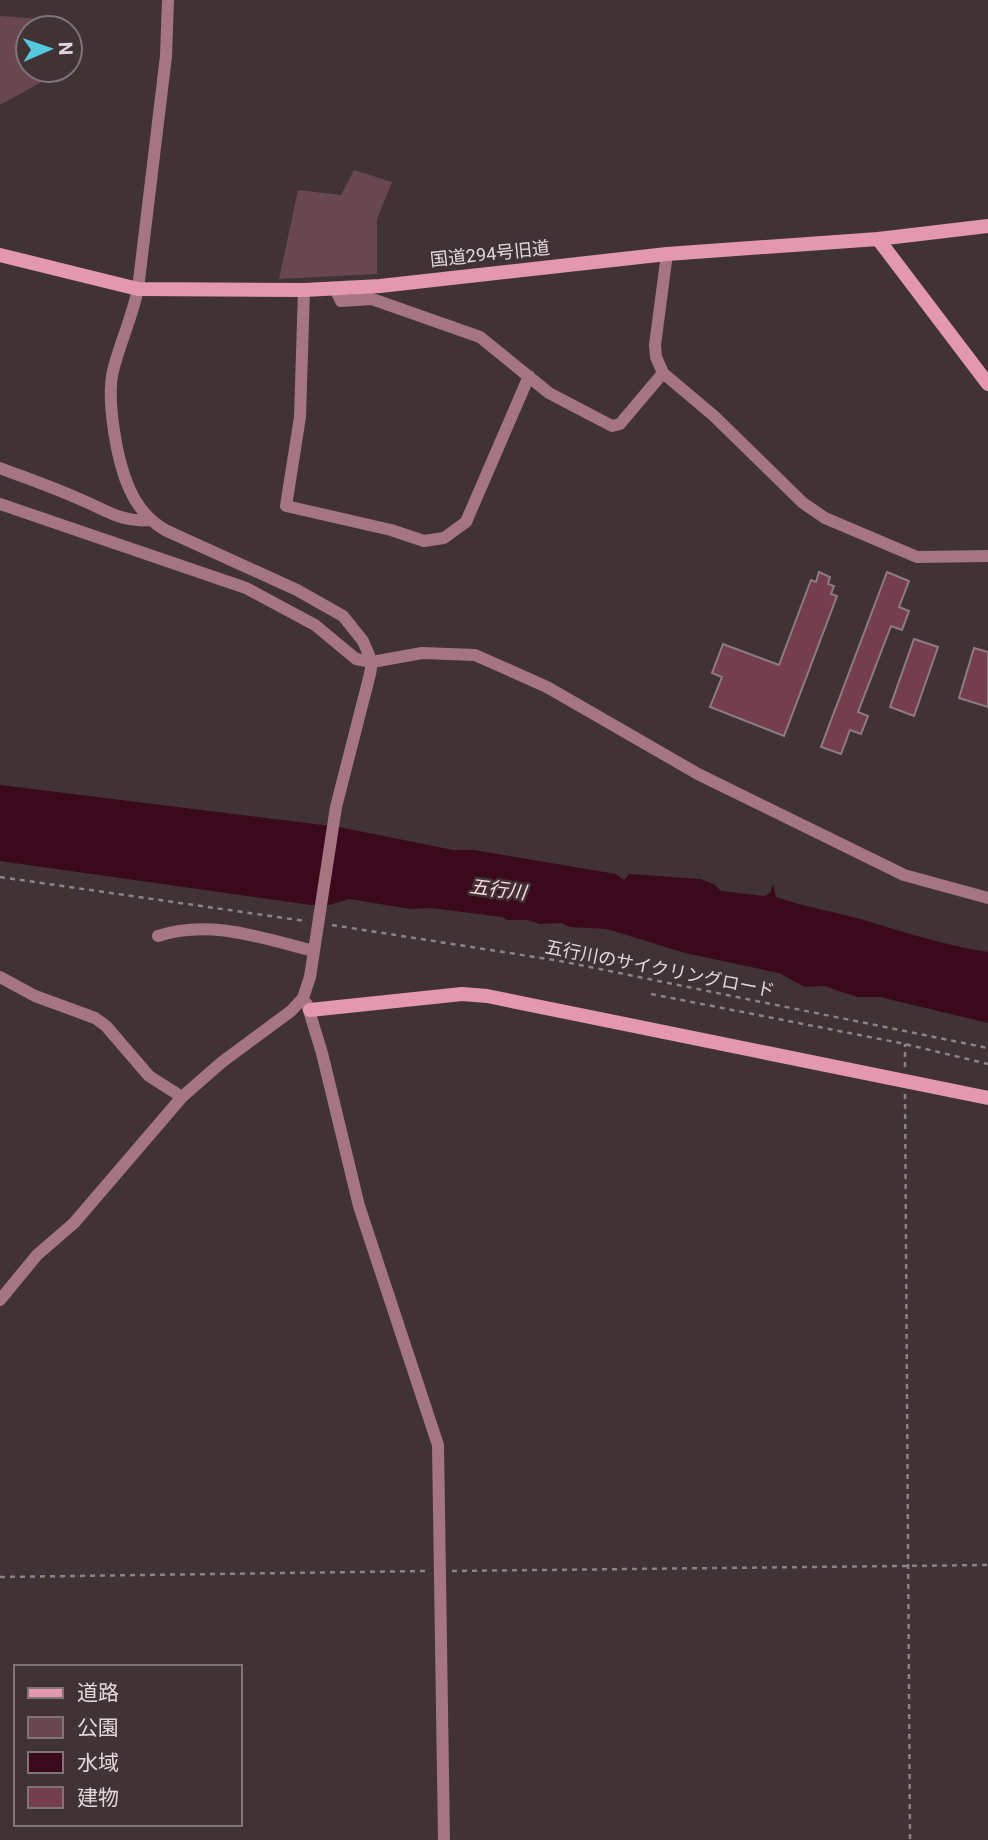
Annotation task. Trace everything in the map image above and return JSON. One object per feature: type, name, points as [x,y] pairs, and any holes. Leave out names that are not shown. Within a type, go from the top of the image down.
[{"type":"street","points":[[149,520],[130,490],[114,429],[113,369],[130,324],[138,289],[164,69],[168,0]]},
{"type":"street","name":"国道294号旧道","points":[[0,255],[138,289],[304,290],[667,254],[878,239],[988,227]]},
{"type":"street","points":[[878,239],[988,384]]},
{"type":"street","points":[[667,254],[655,345],[656,357],[663,373],[714,416],[803,503],[825,518],[917,557],[988,556]]},
{"type":"street","points":[[335,289],[341,301],[372,299],[475,334],[581,412],[617,426],[663,373]]},
{"type":"street","points":[[304,290],[300,417],[286,506],[391,530],[424,541],[450,535],[466,522],[529,376]]},
{"type":"street","points":[[0,468],[82,499],[114,516],[132,522],[149,520],[297,590],[343,616],[363,641],[372,662],[336,807],[307,1004],[359,1206],[438,1445],[444,1840]]},
{"type":"street","points":[[0,504],[246,588],[315,625],[356,659],[372,662],[422,653],[475,655],[547,687],[698,774],[904,875],[988,898]]},
{"type":"street","points":[[158,936],[181,929],[224,929],[314,951]]},
{"type":"street","points":[[0,977],[35,996],[95,1018],[106,1026],[149,1076],[182,1097]]},
{"type":"street","points":[[2,1291],[37,1255],[74,1223],[182,1097],[222,1062],[307,1004],[462,994],[487,996],[988,1098]]},
{"type":"path","name":"五行川のサイクリングロード","points":[[0,877],[319,921],[560,961],[988,1048]]},
{"type":"path","points":[[651,995],[905,1044],[988,1064]]},
{"type":"path","points":[[905,1044],[910,1840]]},
{"type":"path","points":[[0,1577],[988,1565]]},
{"type":"green space","points":[[0,16],[14,17],[14,84],[38,84],[0,105]]},
{"type":"green space","points":[[354,170],[392,182],[377,219],[377,274],[279,279],[298,190],[341,195]]},
{"type":"water","name":"五行川","points":[[0,785],[339,827],[453,850],[474,850],[616,874],[624,880],[629,874],[701,879],[721,891],[764,896],[770,893],[773,884],[776,897],[787,901],[988,952],[988,1023],[880,997],[857,997],[824,986],[805,987],[779,973],[685,953],[607,929],[570,927],[561,923],[540,924],[528,920],[507,920],[502,917],[431,908],[411,909],[349,899],[329,905],[311,905],[0,861]]},
{"type":"building","points":[[819,572],[830,577],[828,584],[834,586],[831,594],[837,596],[784,736],[710,707],[722,677],[712,673],[723,644],[779,665],[811,580],[816,582]]},
{"type":"building","points":[[887,572],[909,581],[899,607],[909,611],[902,630],[891,626],[858,712],[868,716],[861,734],[850,730],[841,754],[821,747]]},
{"type":"building","points":[[914,639],[938,647],[914,716],[890,707]]},
{"type":"building","points":[[974,648],[988,652],[988,707],[959,698]]}]
